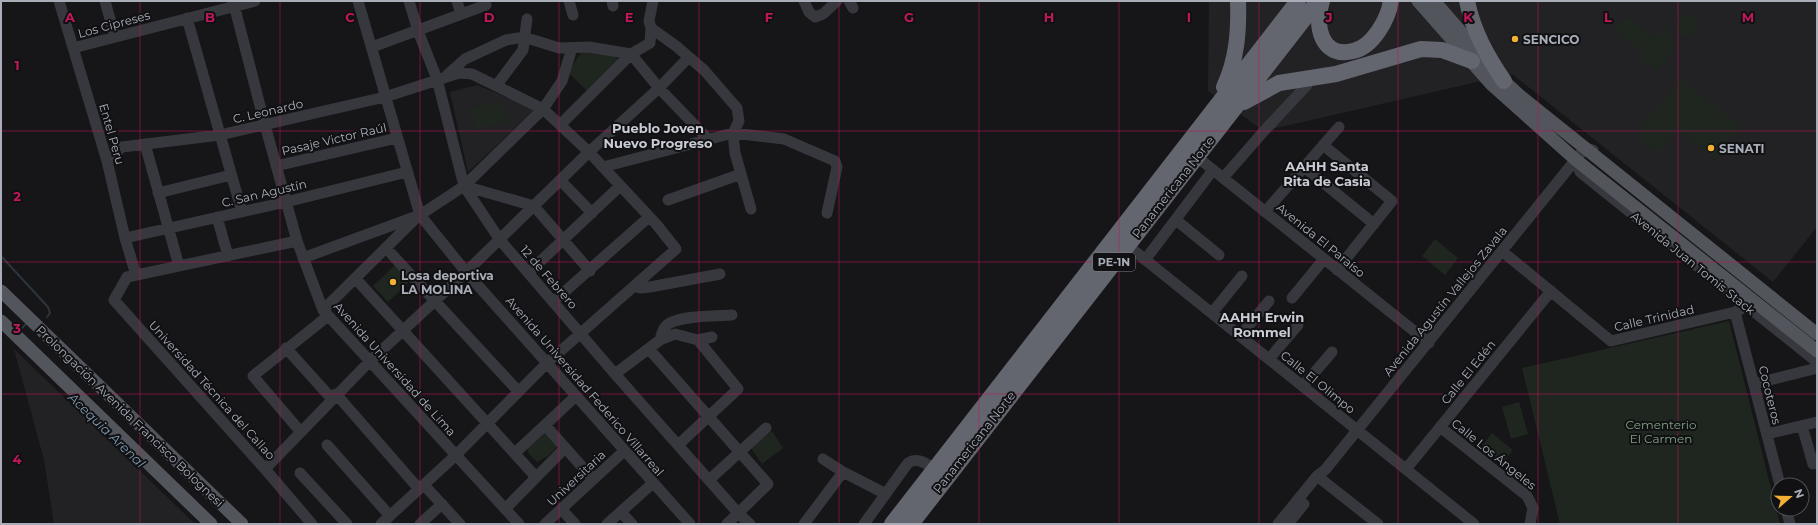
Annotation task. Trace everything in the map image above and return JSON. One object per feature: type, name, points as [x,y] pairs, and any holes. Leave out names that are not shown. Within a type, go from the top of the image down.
[{"type":"highway","points":[[1214,110],[1230,72],[1236,53],[1238,34],[1238,1]]},
{"type":"highway","name":"Panamericana Norte","points":[[892,524],[1298,1]]},
{"type":"highway","name":"Panamericana Norte","points":[[911,524],[1318,1]]},
{"type":"highway","points":[[1322,1],[1318,12],[1320,35],[1326,44],[1335,50],[1344,52],[1354,51],[1364,46],[1371,40],[1384,22],[1389,11],[1391,1]]},
{"type":"highway","points":[[1467,1],[1474,28],[1491,61],[1504,81]]},
{"type":"highway","points":[[1236,107],[1270,87],[1280,83],[1336,74],[1421,49],[1442,50],[1472,61]]},
{"type":"main road","name":"Avenida Juan Tomis Stack","points":[[1418,1],[1491,84],[1576,160],[1817,351]]},
{"type":"main road","name":"Avenida Juan Tomis Stack","points":[[1434,1],[1504,81],[1817,334]]},
{"type":"main road","name":"Prolongación Avenida Francisco Bolognesi","points":[[1,291],[242,524]]},
{"type":"main road","points":[[13,333],[27,316]]},
{"type":"main road","name":"Prolongación Avenida Francisco Bolognesi","points":[[1,321],[211,524]]},
{"type":"street","name":"Entel Peru","points":[[60,1],[107,161],[125,238],[136,275]]},
{"type":"street","points":[[105,1],[115,37]]},
{"type":"street","name":"Los Cipreses","points":[[73,48],[187,18],[234,3],[255,1]]},
{"type":"street","name":"Avenida Universidad Federico Villarreal","points":[[358,1],[420,215],[466,272],[690,524]]},
{"type":"street","name":"12 de Febrero","points":[[409,1],[418,31],[441,77],[464,186],[500,240],[615,374],[738,513],[750,524]]},
{"type":"street","points":[[457,1],[461,14]]},
{"type":"street","points":[[569,1],[573,15]]},
{"type":"street","points":[[561,124],[632,54],[650,43],[651,28],[649,21],[653,1]]},
{"type":"street","points":[[804,1],[810,14],[815,17],[823,14],[836,1]]},
{"type":"street","name":"Avenida Universidad de Lima","points":[[234,3],[265,125],[297,241],[325,313],[455,456],[520,524]]},
{"type":"street","points":[[372,47],[486,5]]},
{"type":"street","points":[[187,18],[242,212]]},
{"type":"street","points":[[496,86],[523,50],[527,19]]},
{"type":"street","points":[[651,28],[660,36],[676,46],[688,58],[704,70],[737,108],[740,121],[733,133],[735,153],[751,209]]},
{"type":"street","points":[[441,77],[465,59],[506,40],[524,37],[559,48],[590,47],[632,54],[659,88],[709,140]]},
{"type":"street","points":[[300,431],[253,376],[325,313],[355,278],[420,215],[464,186],[543,109],[562,81],[572,48]]},
{"type":"street","points":[[265,468],[300,431],[402,330],[500,240],[589,152],[659,88],[688,58]]},
{"type":"street","points":[[381,524],[455,456],[547,363],[636,286],[676,249],[649,217],[589,152],[561,124],[543,109],[472,74],[459,73],[441,77]]},
{"type":"street","name":"C. Leonardo","points":[[107,161],[122,147],[220,135],[386,97],[441,77]]},
{"type":"street","points":[[1223,178],[1264,131],[1308,85]]},
{"type":"street","points":[[1265,212],[1339,127]]},
{"type":"street","points":[[603,167],[733,133],[784,139],[835,161],[837,167],[827,213]]},
{"type":"street","name":"Pasaje Victor Raúl","points":[[276,166],[397,138]]},
{"type":"street","points":[[145,144],[179,266]]},
{"type":"street","points":[[1323,145],[1392,201],[1337,270]]},
{"type":"street","name":"Avenida Agustín Vallejos Zavala","points":[[1278,524],[1321,476],[1586,148]]},
{"type":"street","name":"Avenida Juan Tomis Stack","points":[[1586,148],[1593,150],[1817,327]]},
{"type":"street","name":"Avenida El Paraíso","points":[[1197,157],[1429,343]]},
{"type":"street","name":"Avenida Juan Tomis Stack","points":[[1576,160],[1580,172],[1817,362]]},
{"type":"street","points":[[1304,167],[1374,224]]},
{"type":"street","points":[[1145,260],[1213,170]]},
{"type":"street","name":"C. San Agustín","points":[[125,238],[286,202],[407,172]]},
{"type":"street","points":[[668,200],[741,174]]},
{"type":"street","points":[[158,193],[231,175]]},
{"type":"street","points":[[560,180],[592,213]]},
{"type":"street","points":[[464,186],[534,206],[590,271]]},
{"type":"street","points":[[528,273],[620,186]]},
{"type":"street","points":[[303,258],[420,215]]},
{"type":"street","points":[[217,217],[228,256]]},
{"type":"street","points":[[553,302],[590,271],[649,217]]},
{"type":"street","points":[[1176,220],[1219,255]]},
{"type":"street","points":[[136,275],[297,241]]},
{"type":"street","name":"Calle El Olimpo","points":[[1127,245],[1474,524]]},
{"type":"street","points":[[386,248],[518,391]]},
{"type":"street","name":"Calle Trinidad","points":[[1502,251],[1611,341],[1735,312],[1747,306]]},
{"type":"street","points":[[1292,298],[1324,259]]},
{"type":"street","points":[[636,286],[640,288],[650,287],[720,274]]},
{"type":"street","name":"Universidad Técnica del Callao","points":[[136,275],[127,277],[114,300],[265,468],[312,524]]},
{"type":"street","points":[[1212,313],[1242,276]]},
{"type":"street","points":[[355,278],[536,477]]},
{"type":"street","name":"Calle El Edén","points":[[1406,469],[1551,291]]},
{"type":"street","points":[[1240,336],[1269,301]]},
{"type":"street","name":"Cocoteros","points":[[1735,312],[1778,477]]},
{"type":"street","points":[[660,340],[666,326],[672,322],[704,317],[732,315]]},
{"type":"street","points":[[1269,359],[1298,325]]},
{"type":"street","points":[[615,374],[660,340],[675,334],[698,340],[712,337]]},
{"type":"street","points":[[678,445],[738,389],[698,340]]},
{"type":"street","points":[[286,348],[422,487],[442,504],[460,524]]},
{"type":"street","points":[[649,349],[768,484],[727,524]]},
{"type":"street","points":[[1303,386],[1332,352]]},
{"type":"street","points":[[1754,384],[1817,368]]},
{"type":"street","points":[[515,453],[576,396]]},
{"type":"street","points":[[1767,434],[1817,422]]},
{"type":"street","points":[[545,425],[593,479]]},
{"type":"street","name":"Cocoteros","points":[[1802,426],[1815,464]]},
{"type":"street","name":"Calle Los Ángeles","points":[[1440,427],[1527,496],[1533,508],[1530,524]]},
{"type":"street","points":[[709,480],[766,428]]},
{"type":"street","points":[[326,445],[390,516]]},
{"type":"street","points":[[505,509],[565,448]]},
{"type":"street","name":"Universitaria","points":[[545,524],[624,451]]},
{"type":"street","points":[[823,459],[842,472],[886,494]]},
{"type":"street","points":[[864,524],[908,463],[911,461],[920,461],[934,469]]},
{"type":"street","points":[[804,524],[842,472]]},
{"type":"street","points":[[300,473],[347,524]]},
{"type":"street","points":[[1321,476],[1378,524]]},
{"type":"street","name":"Avenida Agustín Vallejos Zavala","points":[[1288,524],[1321,476]]},
{"type":"street","points":[[607,524],[653,483]]},
{"type":"street","points":[[420,524],[442,504]]},
{"type":"street","points":[[561,509],[575,524]]},
{"type":"street","points":[[621,512],[632,524]]},
{"type":"shaded area","name":"SENATI","points":[[1209,1],[1817,1],[1817,227],[1773,282],[1512,74],[1264,131],[1208,91]]},
{"type":"shaded area","points":[[477,85],[536,109],[468,172],[450,92]]},
{"type":"shaded area","points":[[14,349],[195,524],[54,524],[44,460]]},
{"type":"green space","points":[[1687,15],[1695,18],[1698,26],[1695,34],[1687,37],[1679,34],[1676,26],[1679,18]]},
{"type":"green space","points":[[1626,16],[1655,38],[1668,22],[1667,30],[1676,46],[1656,72],[1641,60],[1641,51],[1614,30]]},
{"type":"green space","points":[[610,52],[619,61],[587,91],[568,72],[581,53]]},
{"type":"green space","points":[[1680,78],[1743,128],[1735,138],[1732,136],[1714,159],[1677,129],[1658,153],[1635,134]]},
{"type":"green space","points":[[500,101],[502,102],[507,121],[475,130],[470,109]]},
{"type":"green space","points":[[1435,239],[1458,258],[1445,275],[1422,256]]},
{"type":"green space","name":"Losa deportiva LA MOLINA","points":[[397,263],[412,279],[388,302],[373,286]]},
{"type":"green space","name":"Cementerio El Carmen","points":[[1729,321],[1770,484],[1770,517],[1778,517],[1780,524],[1560,524],[1522,368]]},
{"type":"green space","points":[[1519,402],[1528,434],[1511,439],[1502,407]]},
{"type":"green space","points":[[545,429],[559,445],[548,456],[537,462],[529,454],[526,447]]},
{"type":"green space","points":[[772,431],[783,448],[762,464],[750,447]]},
{"type":"green space","points":[[1492,433],[1513,450],[1503,463],[1482,446]]},
{"type":"waterway","name":"Acequia Arenal","points":[[1,256],[48,307],[50,313],[47,317]]},
{"type":"waterway","name":"Acequia Arenal","points":[[19,331],[27,323]]},
{"type":"place","name":"SENCICO","points":[[1515,39]]},
{"type":"place","name":"SENATI","points":[[1711,148]]},
{"type":"place","name":"Losa deportiva LA MOLINA","points":[[393,282]]},
{"type":"district","name":"Pueblo Joven Nuevo Progreso","points":[[658,136]]},
{"type":"district","name":"AAHH Santa Rita de Casia","points":[[1327,174]]},
{"type":"district","name":"AAHH Erwin Rommel","points":[[1262,324]]}]
